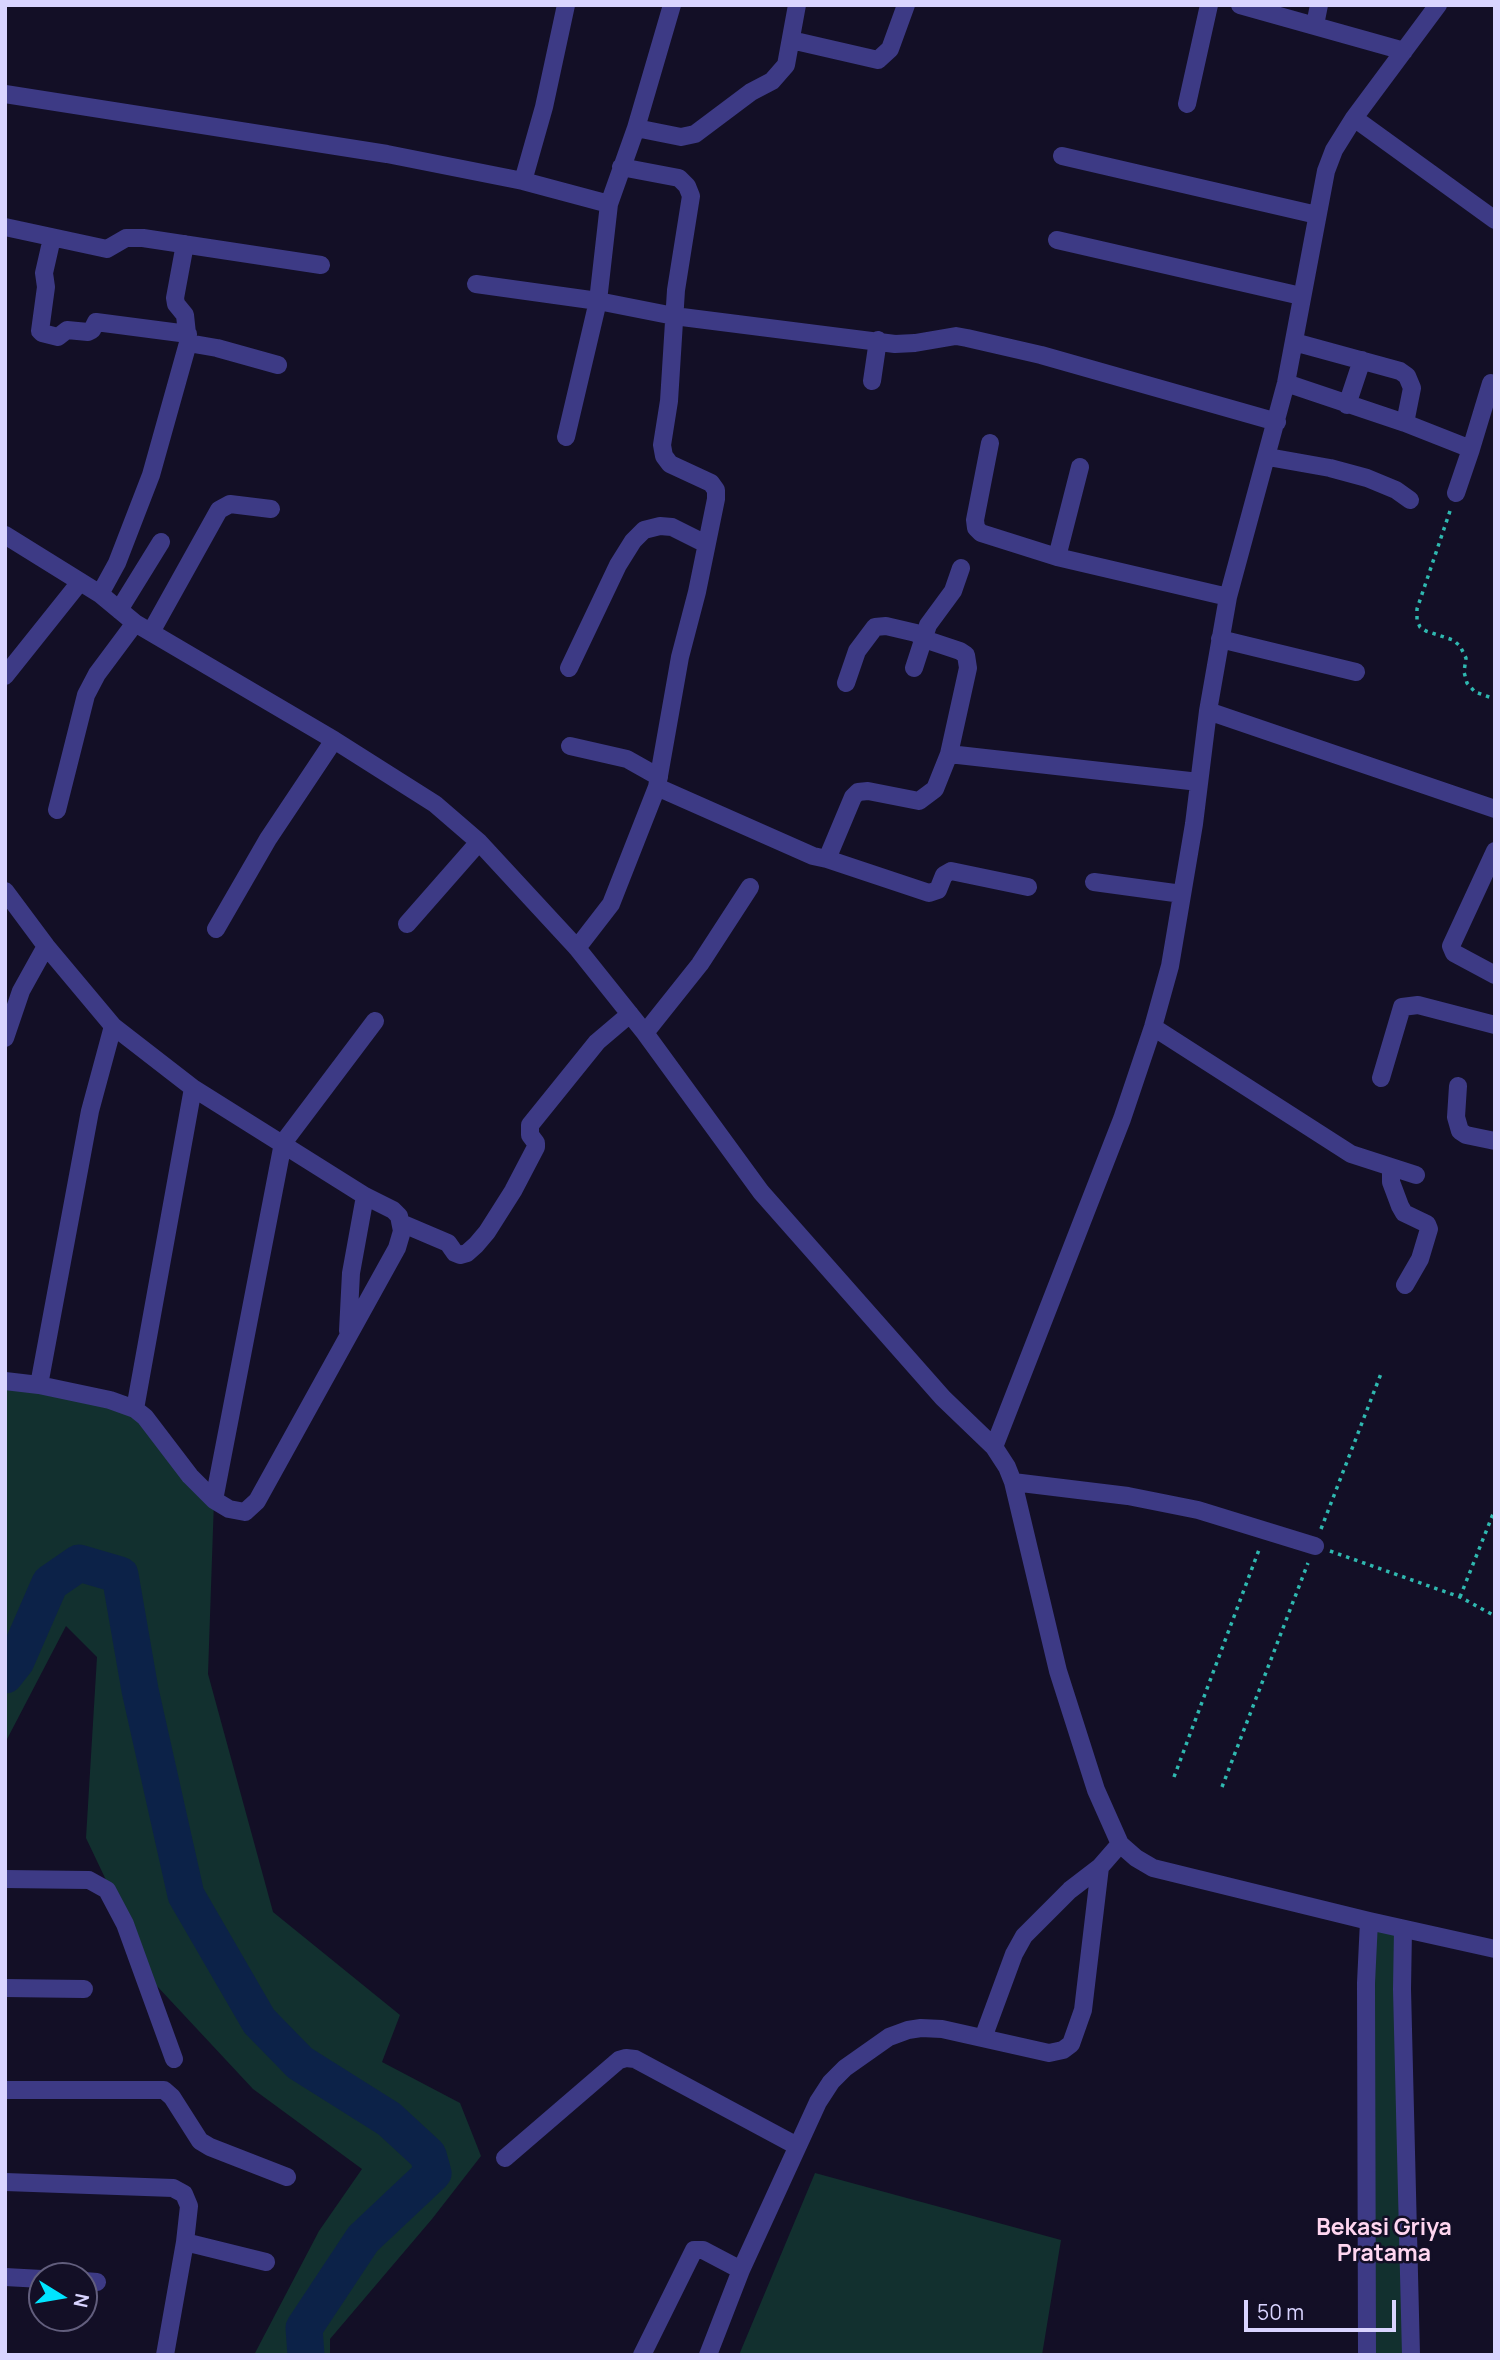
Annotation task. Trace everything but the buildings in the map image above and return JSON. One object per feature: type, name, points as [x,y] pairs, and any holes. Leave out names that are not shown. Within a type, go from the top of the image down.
[{"type":"street","points":[[523,181],[544,107],[566,5]]},
{"type":"street","points":[[566,437],[598,301],[609,204],[636,128],[672,5]]},
{"type":"street","points":[[636,128],[681,137],[701,131],[781,72],[786,65],[797,5]]},
{"type":"street","points":[[791,40],[878,60],[890,49],[906,5]]},
{"type":"street","points":[[1187,104],[1209,5]]},
{"type":"street","points":[[1240,5],[1404,51]]},
{"type":"street","points":[[1315,25],[1319,5]]},
{"type":"street","points":[[994,1447],[1122,1119],[1170,966],[1228,597],[1277,422],[1330,160],[1354,118],[1438,5]]},
{"type":"street","points":[[5,94],[387,154],[523,181],[609,204]]},
{"type":"street","points":[[1354,118],[1495,220]]},
{"type":"street","points":[[1062,156],[1317,215]]},
{"type":"street","points":[[578,948],[611,904],[658,782],[680,657],[697,592],[716,499],[716,490],[711,483],[670,464],[664,456],[662,445],[669,401],[674,316],[691,196],[687,186],[679,178],[621,167]]},
{"type":"street","points":[[5,227],[107,249],[126,238],[185,244],[321,265]]},
{"type":"street","points":[[52,238],[44,273],[46,287],[40,331],[42,333],[58,337],[67,330],[88,332],[92,331],[96,322],[188,338],[278,365]]},
{"type":"street","points":[[1057,240],[1301,296]]},
{"type":"street","points":[[100,594],[117,563],[151,475],[188,338],[185,315],[176,304],[175,298],[185,244]]},
{"type":"street","points":[[476,284],[598,301],[674,316],[904,344],[956,336],[1041,355],[1277,422]]},
{"type":"street","points":[[872,381],[877,340]]},
{"type":"street","points":[[1294,342],[1400,371],[1407,376],[1412,388],[1405,423]]},
{"type":"street","points":[[1347,405],[1362,360]]},
{"type":"street","points":[[1286,383],[1405,423],[1471,449]]},
{"type":"street","points":[[1456,493],[1491,383]]},
{"type":"street","points":[[989,443],[975,520],[976,528],[984,535],[1057,556],[1228,597]]},
{"type":"street","points":[[1268,457],[1330,468],[1367,478],[1410,499]]},
{"type":"street","points":[[1057,556],[1080,467]]},
{"type":"street","points":[[151,632],[219,510],[230,505],[271,509]]},
{"type":"street","points":[[569,668],[618,565],[633,541],[644,530],[660,526],[672,527],[706,544]]},
{"type":"street","points":[[5,535],[100,594],[135,623],[334,740],[435,804],[479,842],[578,948],[645,1033],[761,1192],[943,1398],[994,1447],[1007,1467],[1013,1482],[1058,1671],[1096,1790],[1120,1844],[1153,1868],[1495,1949]]},
{"type":"street","points":[[119,610],[161,542]]},
{"type":"street","points":[[914,668],[932,619],[957,585],[961,568]]},
{"type":"street","points":[[5,676],[80,582]]},
{"type":"street","points":[[57,810],[76,726],[86,695],[97,674],[135,623]]},
{"type":"street","points":[[827,859],[853,797],[858,792],[868,791],[919,801],[935,789],[949,754],[968,661],[960,651],[924,639],[916,633],[875,627],[857,651],[846,683]]},
{"type":"street","points":[[1220,639],[1356,672]]},
{"type":"street","points":[[1208,711],[1495,809]]},
{"type":"street","points":[[216,929],[268,839],[334,740]]},
{"type":"street","points":[[570,746],[627,759],[658,782],[813,856],[929,892],[938,890],[944,876],[951,871],[1028,887]]},
{"type":"street","points":[[949,754],[1199,782]]},
{"type":"street","points":[[407,924],[479,842]]},
{"type":"street","points":[[1495,851],[1451,946],[1454,953],[1495,975]]},
{"type":"street","points":[[1094,882],[1182,894]]},
{"type":"street","points":[[645,1033],[700,964],[750,887]]},
{"type":"street","points":[[5,891],[46,946],[113,1026],[194,1087],[365,1196],[393,1210],[401,1223],[401,1239],[397,1248],[251,1509],[240,1513],[214,1500],[190,1476],[145,1417],[135,1409],[125,1404],[39,1385],[5,1381]]},
{"type":"street","points":[[5,1038],[21,991],[46,946]]},
{"type":"street","points":[[1381,1077],[1402,1007],[1418,1006],[1495,1025]]},
{"type":"street","points":[[401,1223],[448,1243],[455,1253],[467,1254],[487,1232],[536,1147],[530,1135],[530,1125],[597,1042],[630,1014]]},
{"type":"street","points":[[214,1500],[283,1143],[375,1021]]},
{"type":"street","points":[[39,1385],[85,1136],[113,1026]]},
{"type":"street","points":[[1153,1027],[1351,1154],[1416,1175]]},
{"type":"street","points":[[1458,1086],[1457,1117],[1460,1131],[1466,1135],[1495,1140]]},
{"type":"street","points":[[135,1409],[194,1087]]},
{"type":"street","points":[[1391,1167],[1391,1182],[1400,1206],[1411,1218],[1427,1224],[1429,1229],[1420,1259],[1405,1285]]},
{"type":"street","points":[[348,1337],[351,1273],[365,1196]]},
{"type":"street","points":[[1013,1482],[1128,1496],[1198,1510],[1315,1546]]},
{"type":"street","points":[[983,2038],[1014,1954],[1024,1936],[1070,1890],[1100,1867],[1120,1844]]},
{"type":"street","points":[[708,2355],[741,2270],[818,2102],[831,2082],[845,2068],[890,2037],[921,2028],[942,2029],[1049,2053],[1063,2050],[1071,2044],[1083,2010],[1100,1867]]},
{"type":"street","points":[[5,1879],[89,1880],[107,1890],[125,1924],[174,2059]]},
{"type":"street","points":[[1367,2355],[1366,1983],[1369,1921]]},
{"type":"street","points":[[1403,1928],[1402,2003],[1411,2355]]},
{"type":"street","points":[[5,1988],[84,1989]]},
{"type":"street","points":[[505,2158],[619,2060],[626,2057],[635,2059],[797,2146]]},
{"type":"street","points":[[5,2090],[164,2090],[172,2097],[200,2141],[287,2177]]},
{"type":"street","points":[[5,2182],[179,2190],[188,2200],[185,2242],[165,2355]]},
{"type":"street","points":[[185,2242],[266,2262]]},
{"type":"street","points":[[642,2355],[694,2250],[707,2252],[741,2270]]},
{"type":"street","points":[[5,2277],[28,2278]]},
{"type":"path","points":[[1456,493],[1417,609],[1417,620],[1420,628],[1453,640],[1460,646],[1466,658],[1464,673],[1467,683],[1475,692],[1495,699]]},
{"type":"path","points":[[1222,1787],[1382,1371]]},
{"type":"path","points":[[1460,1597],[1495,1509]]},
{"type":"path","points":[[1174,1777],[1266,1532]]},
{"type":"path","points":[[1315,1546],[1460,1597],[1495,1616]]},
{"type":"green space","points":[[5,1381],[126,1404],[214,1500],[208,1674],[273,1912],[400,2015],[382,2062],[460,2103],[481,2156],[432,2219],[330,2339],[330,2355],[254,2355],[319,2231],[362,2169],[253,2089],[156,1985],[86,1838],[97,1657],[66,1626],[5,1743]]},
{"type":"green space","points":[[1369,1921],[1403,1929],[1411,2355],[1367,2355]]},
{"type":"green space","points":[[815,2173],[1061,2240],[1042,2355],[739,2355]]},
{"type":"waterway","points":[[5,1675],[16,1661],[50,1583],[79,1563],[120,1575],[140,1690],[186,1895],[259,2021],[300,2063],[389,2119],[428,2155],[433,2173],[363,2239],[304,2328],[306,2355]]},
{"type":"district","name":"Bekasi Griya Pratama","points":[[1384,2242]]}]
